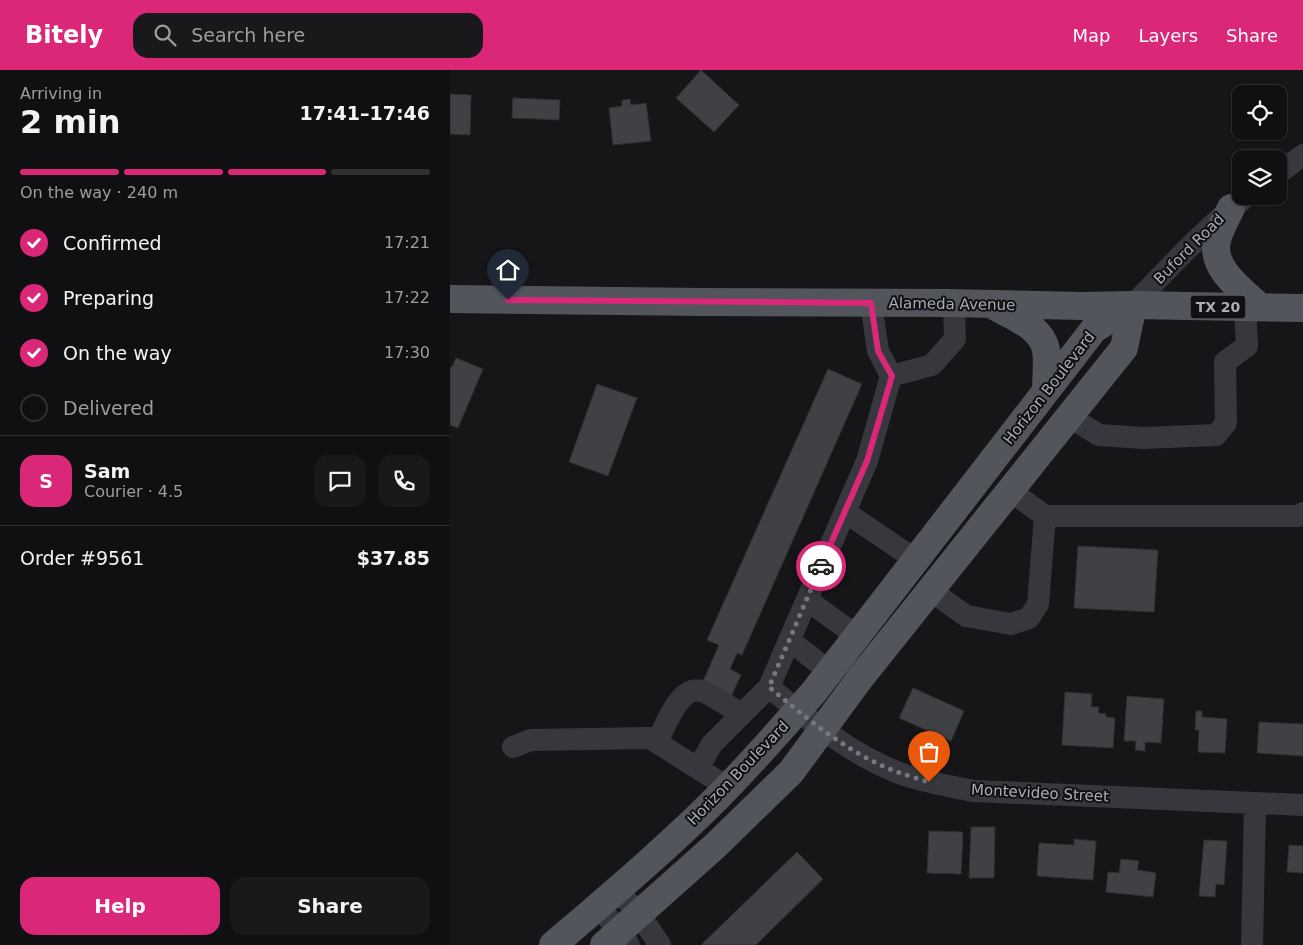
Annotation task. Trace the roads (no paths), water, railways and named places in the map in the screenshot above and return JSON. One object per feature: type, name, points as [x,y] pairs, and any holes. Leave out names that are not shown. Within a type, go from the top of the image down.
[{"type":"main road","points":[[1237,205],[1216,242],[1217,260],[1253,307]]},
{"type":"main road","name":"Alameda Avenue","points":[[450,299],[1303,308]]},
{"type":"main road","points":[[990,304],[1029,326],[1041,336],[1046,350],[1046,390]]},
{"type":"main road","name":"Horizon Boulevard","points":[[553,945],[608,898],[727,787],[798,711],[1094,329],[1133,305]]},
{"type":"main road","points":[[623,934],[791,772],[821,730],[930,590],[1124,348],[1133,305]]},
{"type":"street","points":[[1287,167],[1303,155]]},
{"type":"street","name":"Buford Road","points":[[1133,305],[1203,233],[1236,205]]},
{"type":"street","points":[[698,768],[712,744],[769,687],[867,461],[892,376],[878,351],[871,303]]},
{"type":"street","points":[[892,376],[932,365],[955,339],[954,303]]},
{"type":"street","points":[[1068,416],[1099,435],[1143,438],[1216,435],[1226,423],[1225,362],[1247,346],[1253,307]]},
{"type":"street","points":[[1009,490],[1045,516],[1298,516],[1303,513]]},
{"type":"street","points":[[845,512],[916,560]]},
{"type":"street","points":[[930,590],[966,616],[1011,624],[1029,618],[1038,604],[1045,516]]},
{"type":"street","points":[[807,600],[857,636]]},
{"type":"street","points":[[789,640],[830,672]]},
{"type":"street","name":"Montevideo Street","points":[[769,687],[821,730],[862,756],[900,773],[929,782],[974,791],[1303,805]]},
{"type":"street","points":[[657,742],[680,698],[689,691],[701,691],[742,714]]},
{"type":"street","points":[[512,748],[531,740],[650,738],[727,787]]},
{"type":"street","points":[[1252,945],[1255,803]]},
{"type":"street","points":[[608,898],[623,934],[660,945]]}]
